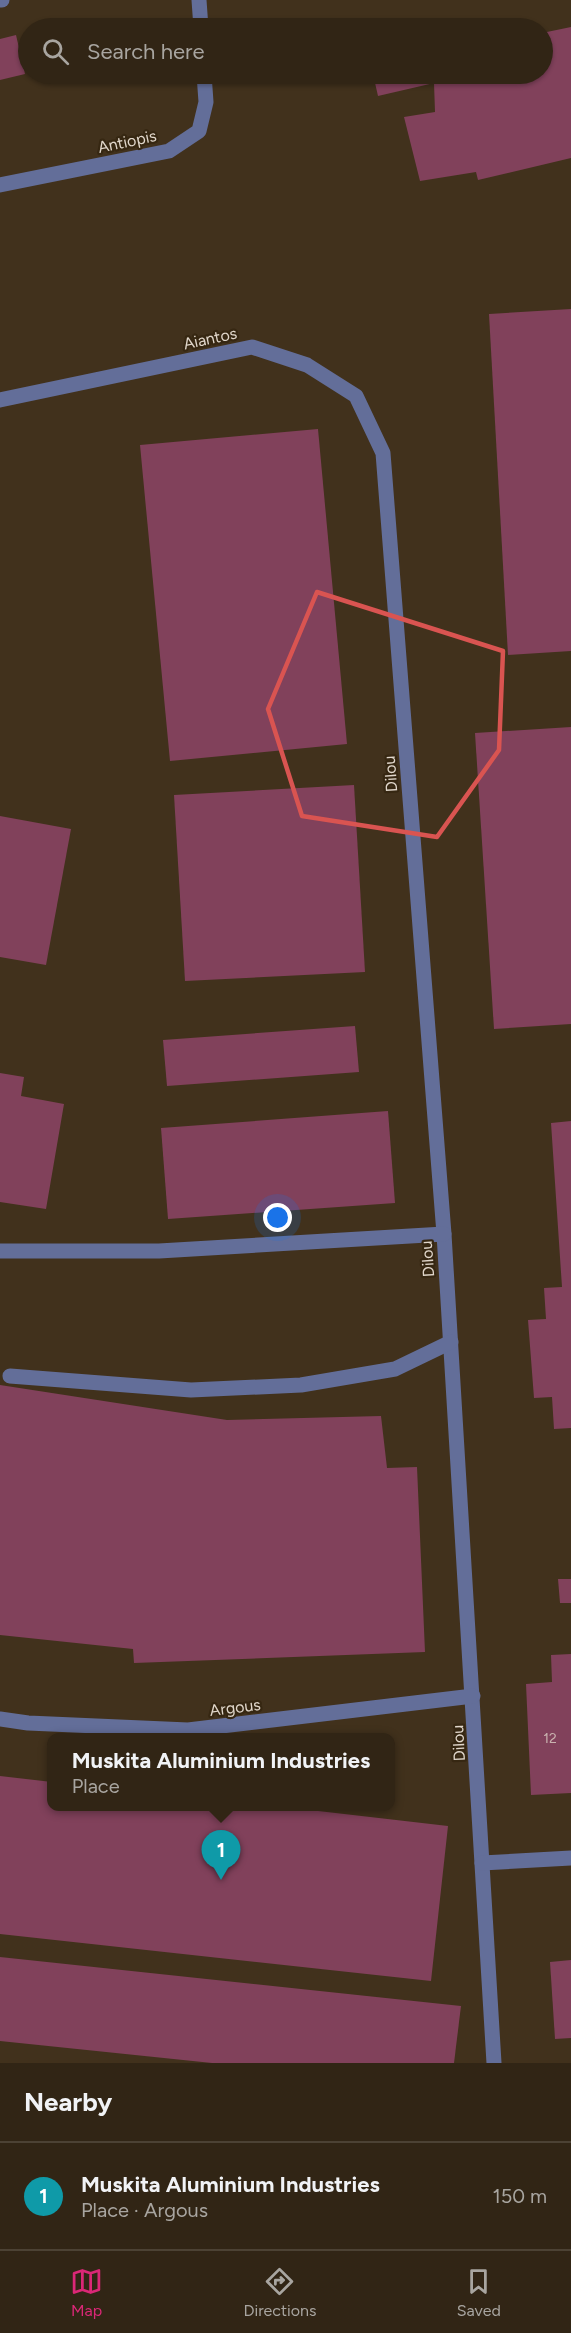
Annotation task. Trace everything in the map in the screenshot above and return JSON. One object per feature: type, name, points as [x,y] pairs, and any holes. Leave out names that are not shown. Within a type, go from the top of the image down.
[{"type":"street","points":[[199,0],[200,18]]},
{"type":"street","name":"Antiopis","points":[[0,185],[168,151],[199,131],[206,102],[205,84]]},
{"type":"street","name":"Aiantos","points":[[0,400],[252,347],[307,365],[356,396],[383,453]]},
{"type":"street","name":"Dilou","points":[[383,453],[444,1234],[494,2063]]},
{"type":"street","points":[[0,1251],[159,1251],[444,1234]]},
{"type":"street","points":[[10,1376],[191,1390],[301,1385],[395,1369],[451,1342]]},
{"type":"street","name":"Argous","points":[[0,1719],[28,1723],[189,1730],[473,1696]]},
{"type":"street","points":[[482,1863],[571,1858]]},
{"type":"highlighted area","points":[[317,592],[503,651],[499,750],[437,837],[302,816],[268,709]]},
{"type":"building","points":[[571,27],[571,158],[478,180],[476,172],[420,181],[404,117],[435,112],[434,84],[553,84],[553,31]]},
{"type":"building","points":[[16,35],[18,76],[0,80],[0,39]]},
{"type":"building","points":[[375,84],[430,84],[378,96]]},
{"type":"building","points":[[571,309],[571,651],[508,655],[489,314]]},
{"type":"building","points":[[318,429],[347,744],[170,761],[140,445]]},
{"type":"building","points":[[571,727],[571,1024],[494,1029],[475,733]]},
{"type":"building","points":[[354,785],[365,972],[185,981],[174,795]]},
{"type":"building","points":[[0,816],[71,829],[46,965],[0,957]]},
{"type":"building","points":[[355,1026],[359,1072],[167,1086],[163,1040]]},
{"type":"building","points":[[0,1073],[24,1077],[21,1096],[64,1104],[46,1209],[0,1202]]},
{"type":"building","points":[[388,1111],[395,1203],[168,1219],[161,1128]]},
{"type":"building","points":[[571,1121],[571,1428],[554,1429],[552,1397],[534,1398],[528,1320],[546,1319],[544,1288],[562,1287],[551,1123]]},
{"type":"building","points":[[0,1385],[227,1420],[381,1416],[387,1468],[417,1467],[425,1652],[134,1663],[133,1649],[0,1635]]},
{"type":"building","points":[[558,1579],[571,1579],[571,1603],[560,1603]]},
{"type":"building","points":[[571,1654],[571,1793],[531,1795],[526,1684],[552,1682],[551,1655]]},
{"type":"building","points":[[0,1776],[47,1781],[47,1811],[318,1811],[448,1826],[431,1981],[0,1934]]},
{"type":"building","points":[[0,1957],[461,2006],[454,2063],[212,2063],[0,2041]]},
{"type":"building","points":[[571,1960],[571,2038],[555,2039],[550,1962]]},
{"type":"place","name":"Muskita Aluminium Industries","points":[[221,1880]]}]
